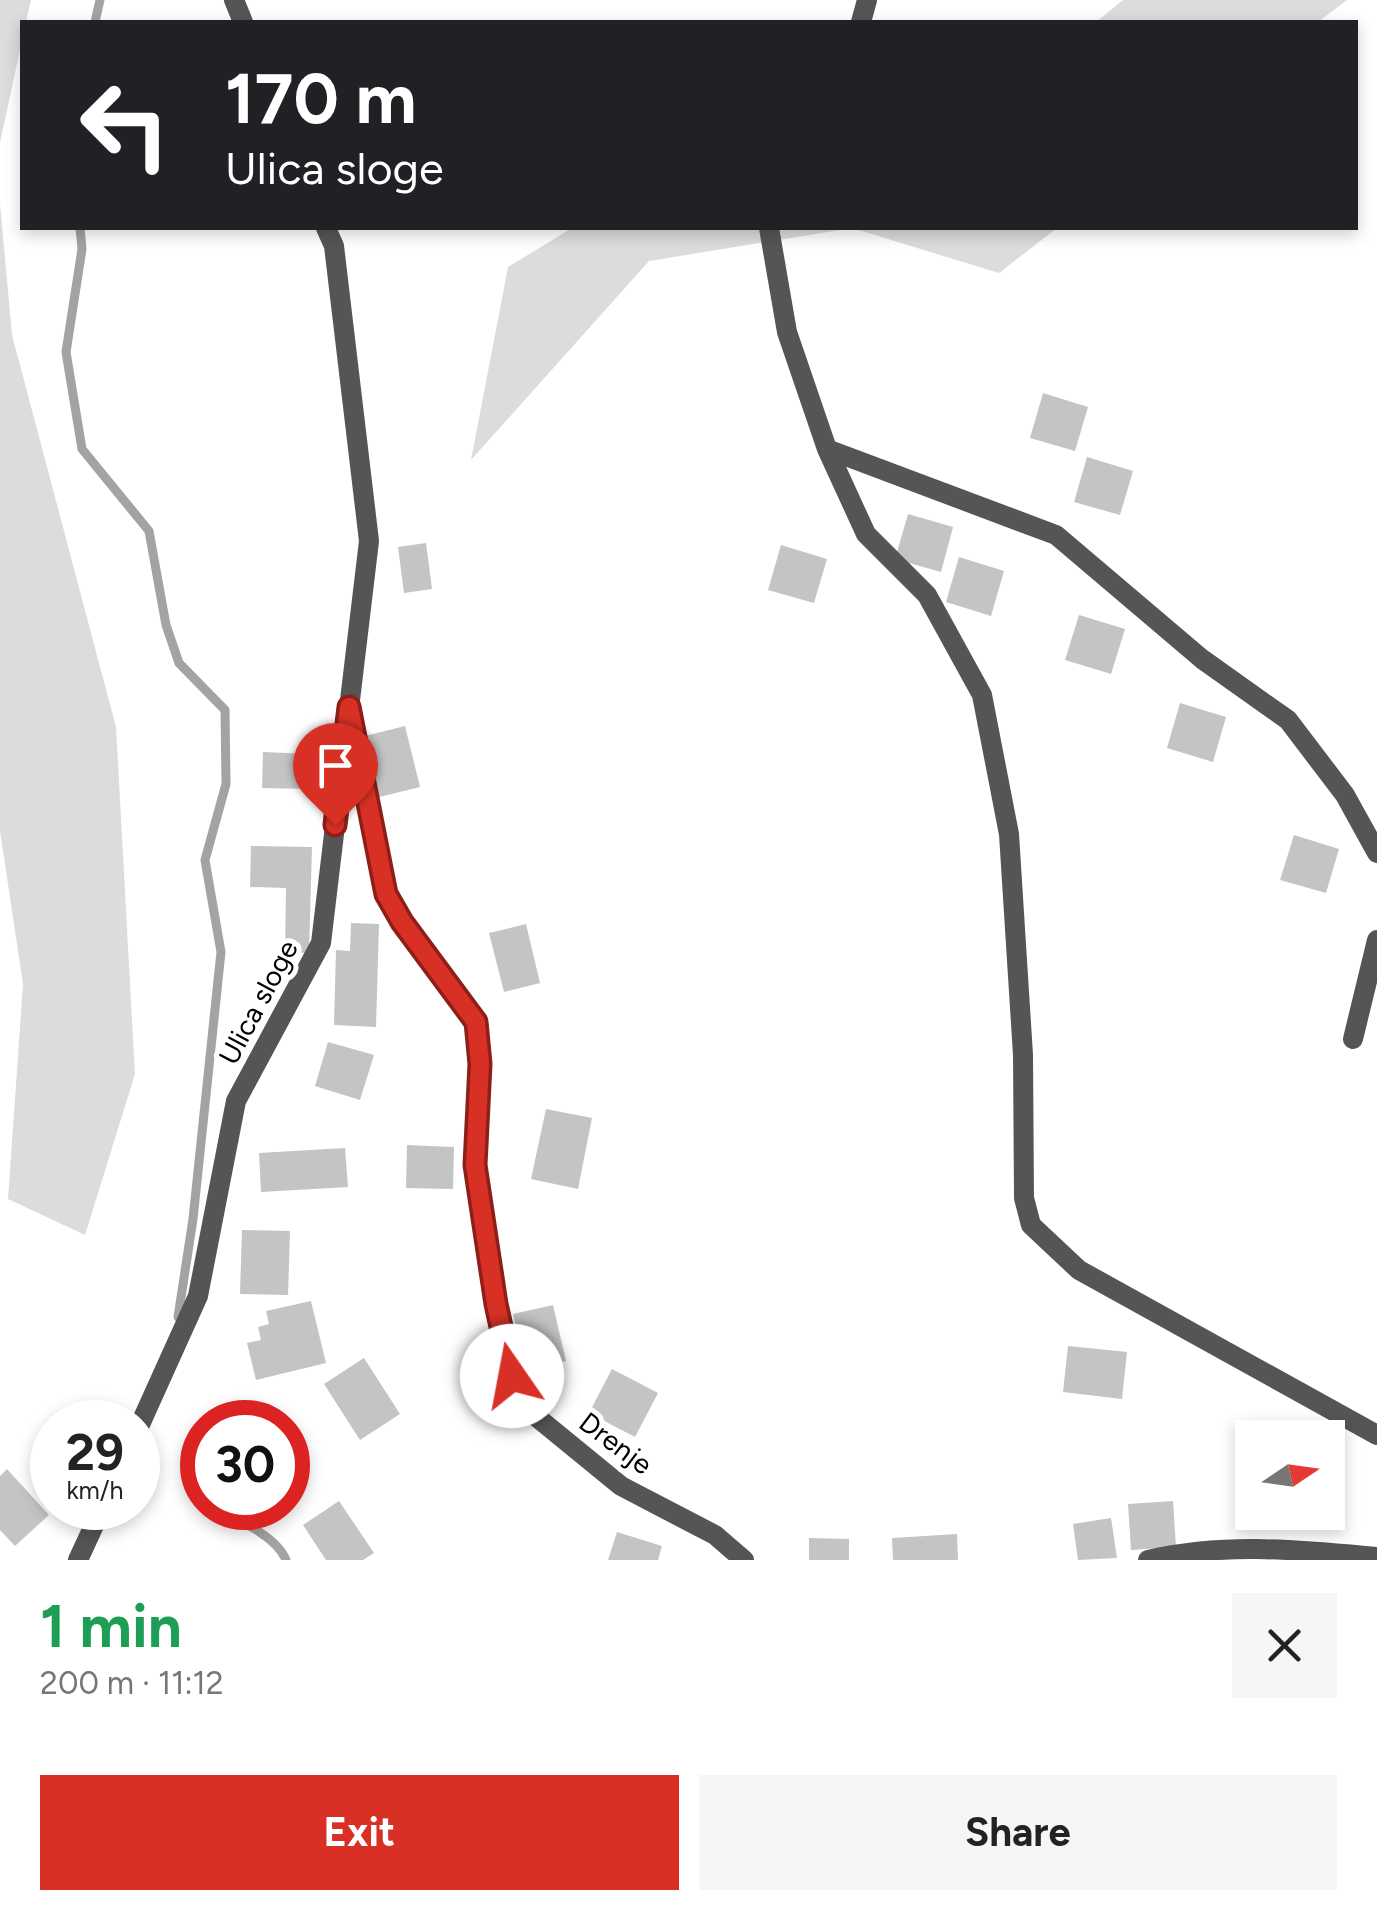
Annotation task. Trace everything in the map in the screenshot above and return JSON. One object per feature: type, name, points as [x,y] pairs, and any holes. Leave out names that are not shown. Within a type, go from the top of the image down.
[{"type":"street","name":"Ulica sloge","points":[[151,1400],[198,1296],[236,1101],[322,943],[368,541],[334,246],[327,230]]},
{"type":"street","points":[[769,230],[787,332],[827,449],[866,534],[927,595],[982,695],[1009,834],[1024,1055],[1024,1198],[1031,1225],[1080,1270],[1377,1435]]},
{"type":"street","points":[[827,449],[1056,535],[1202,659],[1288,720],[1345,794],[1377,853]]},
{"type":"street","name":"Drenje","points":[[349,707],[386,894],[402,922],[476,1022],[480,1064],[475,1165],[496,1304],[512,1376],[533,1414],[621,1486],[715,1535],[744,1560]]},
{"type":"street","points":[[1354,1039],[1377,940]]},
{"type":"street","points":[[78,1560],[92,1530]]},
{"type":"street","points":[[1148,1560],[1183,1552],[1271,1547],[1377,1558]]},
{"type":"shaded area","points":[[0,0],[31,0],[26,20],[20,20],[20,49],[0,143]]},
{"type":"shaded area","points":[[1123,0],[1347,0],[1321,20],[1098,20]]},
{"type":"shaded area","points":[[0,204],[12,335],[116,727],[135,1074],[85,1235],[8,1199],[23,984],[0,831]]},
{"type":"shaded area","points":[[569,230],[840,230],[649,261],[471,460],[508,267]]},
{"type":"shaded area","points":[[859,230],[1054,230],[999,273]]},
{"type":"building","points":[[1043,393],[1088,407],[1075,451],[1030,438]]},
{"type":"building","points":[[1087,457],[1133,471],[1120,515],[1074,502]]},
{"type":"building","points":[[908,514],[953,527],[941,572],[895,559]]},
{"type":"building","points":[[426,543],[432,589],[404,593],[398,547]]},
{"type":"building","points":[[781,545],[827,559],[814,603],[768,590]]},
{"type":"building","points":[[959,557],[1004,571],[991,616],[946,602]]},
{"type":"building","points":[[1079,615],[1125,629],[1111,674],[1065,660]]},
{"type":"building","points":[[1180,703],[1226,717],[1213,762],[1167,748]]},
{"type":"building","points":[[405,726],[420,787],[375,798],[361,737]]},
{"type":"building","points":[[263,752],[311,754],[310,789],[262,788]]},
{"type":"building","points":[[1294,835],[1339,849],[1326,893],[1280,880]]},
{"type":"building","points":[[251,846],[312,847],[309,953],[285,952],[286,888],[250,887]]},
{"type":"building","points":[[351,923],[379,924],[376,1027],[334,1025],[336,950],[350,951]]},
{"type":"building","points":[[526,924],[540,983],[504,992],[489,933]]},
{"type":"building","points":[[328,1042],[374,1055],[360,1100],[315,1086]]},
{"type":"building","points":[[546,1109],[592,1118],[578,1189],[531,1179]]},
{"type":"building","points":[[407,1145],[454,1147],[453,1189],[406,1188]]},
{"type":"building","points":[[345,1148],[348,1187],[261,1192],[259,1153]]},
{"type":"building","points":[[242,1230],[290,1231],[288,1295],[240,1294]]},
{"type":"building","points":[[311,1301],[326,1363],[256,1380],[247,1343],[261,1340],[258,1327],[269,1324],[266,1311]]},
{"type":"building","points":[[553,1305],[566,1361],[542,1367],[538,1347],[521,1351],[513,1314]]},
{"type":"building","points":[[1068,1346],[1127,1352],[1122,1399],[1063,1392]]},
{"type":"building","points":[[364,1358],[400,1414],[360,1440],[324,1384]]},
{"type":"building","points":[[612,1369],[658,1393],[635,1437],[589,1413]]},
{"type":"building","points":[[7,1469],[30,1494],[33,1530],[15,1546],[0,1530],[0,1476]]},
{"type":"building","points":[[339,1501],[374,1553],[363,1560],[326,1560],[306,1530],[310,1530],[310,1520]]},
{"type":"building","points":[[1173,1501],[1176,1547],[1131,1550],[1128,1504]]},
{"type":"building","points":[[1111,1518],[1117,1558],[1078,1560],[1073,1524]]},
{"type":"building","points":[[617,1532],[662,1546],[658,1560],[608,1560]]},
{"type":"building","points":[[957,1534],[958,1560],[893,1560],[892,1538]]},
{"type":"building","points":[[809,1538],[849,1539],[849,1560],[809,1560]]},
{"type":"waterway","points":[[95,20],[100,0]]},
{"type":"waterway","points":[[80,230],[82,249],[66,352],[82,449],[149,531],[166,625],[179,663],[225,710],[226,784],[205,860],[221,952],[193,1219],[178,1317]]},
{"type":"waterway","points":[[256,1530],[274,1543],[286,1560]]},
{"type":"route","points":[[335,825],[349,707],[386,894],[402,922],[476,1022],[480,1064],[475,1165],[496,1304],[512,1376]]}]
